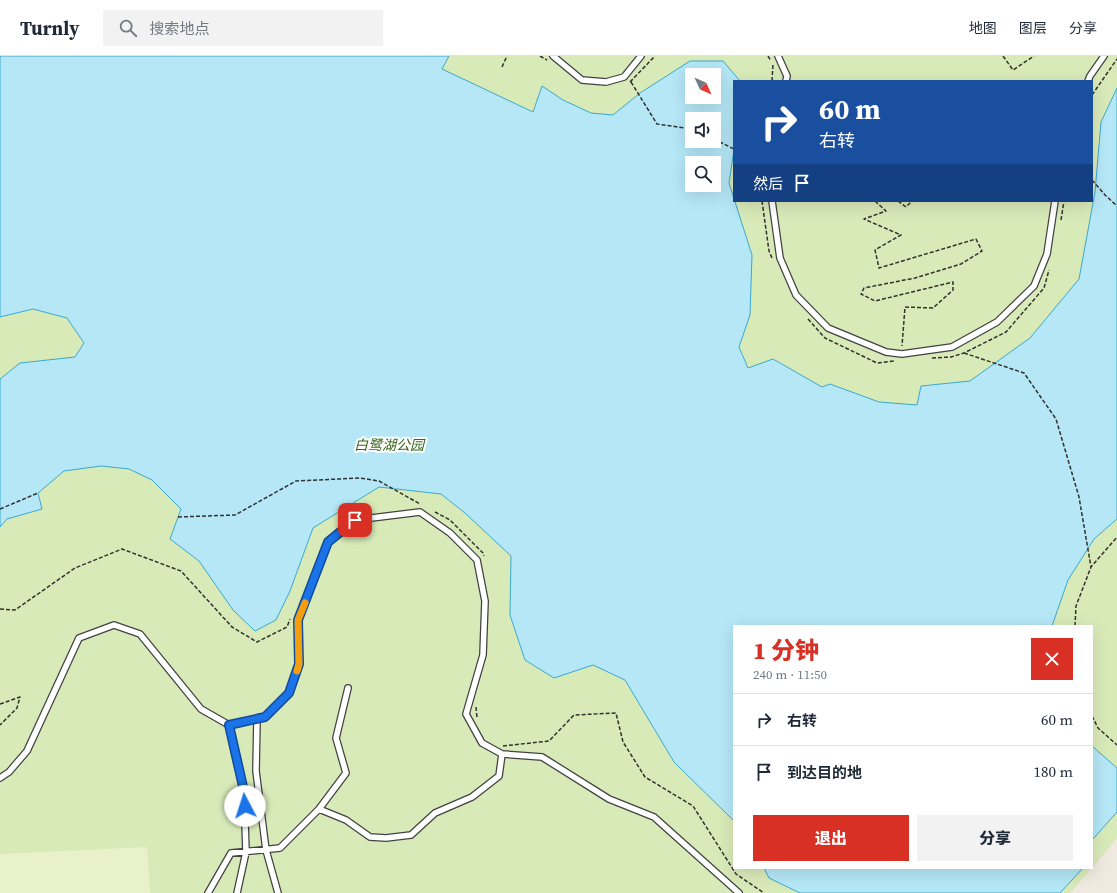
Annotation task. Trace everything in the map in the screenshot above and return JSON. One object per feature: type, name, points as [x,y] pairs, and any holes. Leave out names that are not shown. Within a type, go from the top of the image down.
[{"type":"lane","points":[[553,56],[582,80],[606,82],[624,77],[642,56]]},
{"type":"lane","points":[[778,56],[787,76],[786,80]]},
{"type":"lane","points":[[1088,80],[1104,56]]},
{"type":"lane","points":[[772,202],[780,258],[796,295],[828,328],[886,352],[902,354],[952,348],[997,322],[1034,286],[1047,254],[1055,202]]},
{"type":"lane","points":[[0,778],[9,772],[27,752],[78,638],[114,625],[140,634],[201,709],[229,725],[265,717],[289,693],[299,664],[298,620],[328,542],[355,520],[420,512],[450,534],[477,560],[484,602],[483,656],[466,714],[482,742],[502,754],[542,757],[609,799],[654,817],[739,893]]},
{"type":"lane","points":[[208,893],[231,853],[280,848],[319,809],[346,773],[336,738],[348,688]]},
{"type":"lane","points":[[257,719],[256,771],[266,850],[278,893]]},
{"type":"lane","points":[[229,725],[244,791],[246,852],[237,893]]},
{"type":"lane","points":[[319,809],[346,820],[370,837],[386,838],[411,835],[435,813],[472,797],[499,776],[502,754]]},
{"type":"path","points":[[502,67],[507,56]]},
{"type":"path","points":[[768,56],[774,64],[772,80]]},
{"type":"path","points":[[1003,56],[1013,70],[1034,56]]},
{"type":"path","points":[[1093,94],[1117,59]]},
{"type":"path","points":[[631,82],[657,124],[685,128]]},
{"type":"path","points":[[721,142],[733,148]]},
{"type":"path","points":[[1093,181],[1105,196],[1117,206]]},
{"type":"path","points":[[762,202],[769,251],[772,258]]},
{"type":"path","points":[[876,202],[886,211],[864,219],[901,235],[875,250],[879,268],[976,239],[982,251],[961,264],[915,278],[864,288],[861,294],[875,301],[953,282],[953,290],[933,308],[904,307],[902,354]]},
{"type":"path","points":[[899,202],[906,207],[911,202]]},
{"type":"path","points":[[1060,222],[1064,202]]},
{"type":"path","points":[[929,358],[951,357],[964,353],[1006,332],[1044,288],[1051,266]]},
{"type":"path","points":[[805,316],[826,338],[877,363],[899,361]]},
{"type":"path","points":[[964,353],[1024,373],[1056,419],[1079,497],[1091,567]]},
{"type":"path","points":[[178,517],[234,515],[296,481],[360,478],[379,481],[420,504],[412,505]]},
{"type":"path","points":[[0,509],[38,493]]},
{"type":"path","points":[[432,511],[450,520],[483,553],[485,560]]},
{"type":"path","points":[[1074,625],[1076,606],[1091,567],[1117,537]]},
{"type":"path","points":[[0,609],[15,610],[75,568],[122,549],[181,571],[232,628],[257,642],[287,627],[292,614]]},
{"type":"path","points":[[0,704],[20,697],[17,708],[0,724]]},
{"type":"path","points":[[476,704],[478,719]]},
{"type":"path","points":[[497,746],[549,741],[574,715],[616,713],[623,742],[645,777],[693,806],[736,874],[764,893]]},
{"type":"path","points":[[1093,718],[1098,728],[1117,745]]},
{"type":"green space","name":"白鹭湖公园","points":[[0,56],[1117,56],[1117,893],[0,893]]},
{"type":"green space","points":[[147,847],[150,893],[0,893],[0,854]]},
{"type":"shaded area","points":[[1117,838],[1117,893],[1070,893],[1091,869],[1093,869],[1093,867]]},
{"type":"water","points":[[0,56],[449,56],[442,69],[533,112],[542,86],[563,100],[591,113],[613,115],[640,93],[690,61],[723,61],[739,80],[733,80],[733,157],[729,183],[733,196],[733,202],[735,202],[752,255],[750,315],[739,347],[748,368],[773,359],[822,387],[830,384],[879,402],[917,405],[921,386],[970,381],[1030,338],[1079,279],[1095,192],[1101,122],[1117,88],[1117,519],[1094,539],[1068,580],[1052,625],[733,625],[733,820],[674,762],[625,680],[593,665],[554,678],[525,660],[510,615],[511,556],[465,513],[441,494],[379,487],[313,528],[290,591],[276,620],[255,631],[233,610],[199,561],[170,539],[181,509],[152,480],[129,469],[101,466],[64,471],[38,493],[42,509],[7,519],[0,527],[0,379],[20,363],[75,357],[84,343],[67,318],[33,309],[0,317]]},
{"type":"water","points":[[1093,747],[1117,768],[1117,812],[1093,839]]},
{"type":"water","points":[[764,869],[1082,869],[1060,893],[800,893],[769,878]]},
{"type":"slow traffic","points":[[297,671],[299,664],[298,620],[305,603]]},
{"type":"route","points":[[245,806],[244,791],[229,725],[265,717],[289,693],[299,664],[298,620],[328,542],[355,520]]}]
